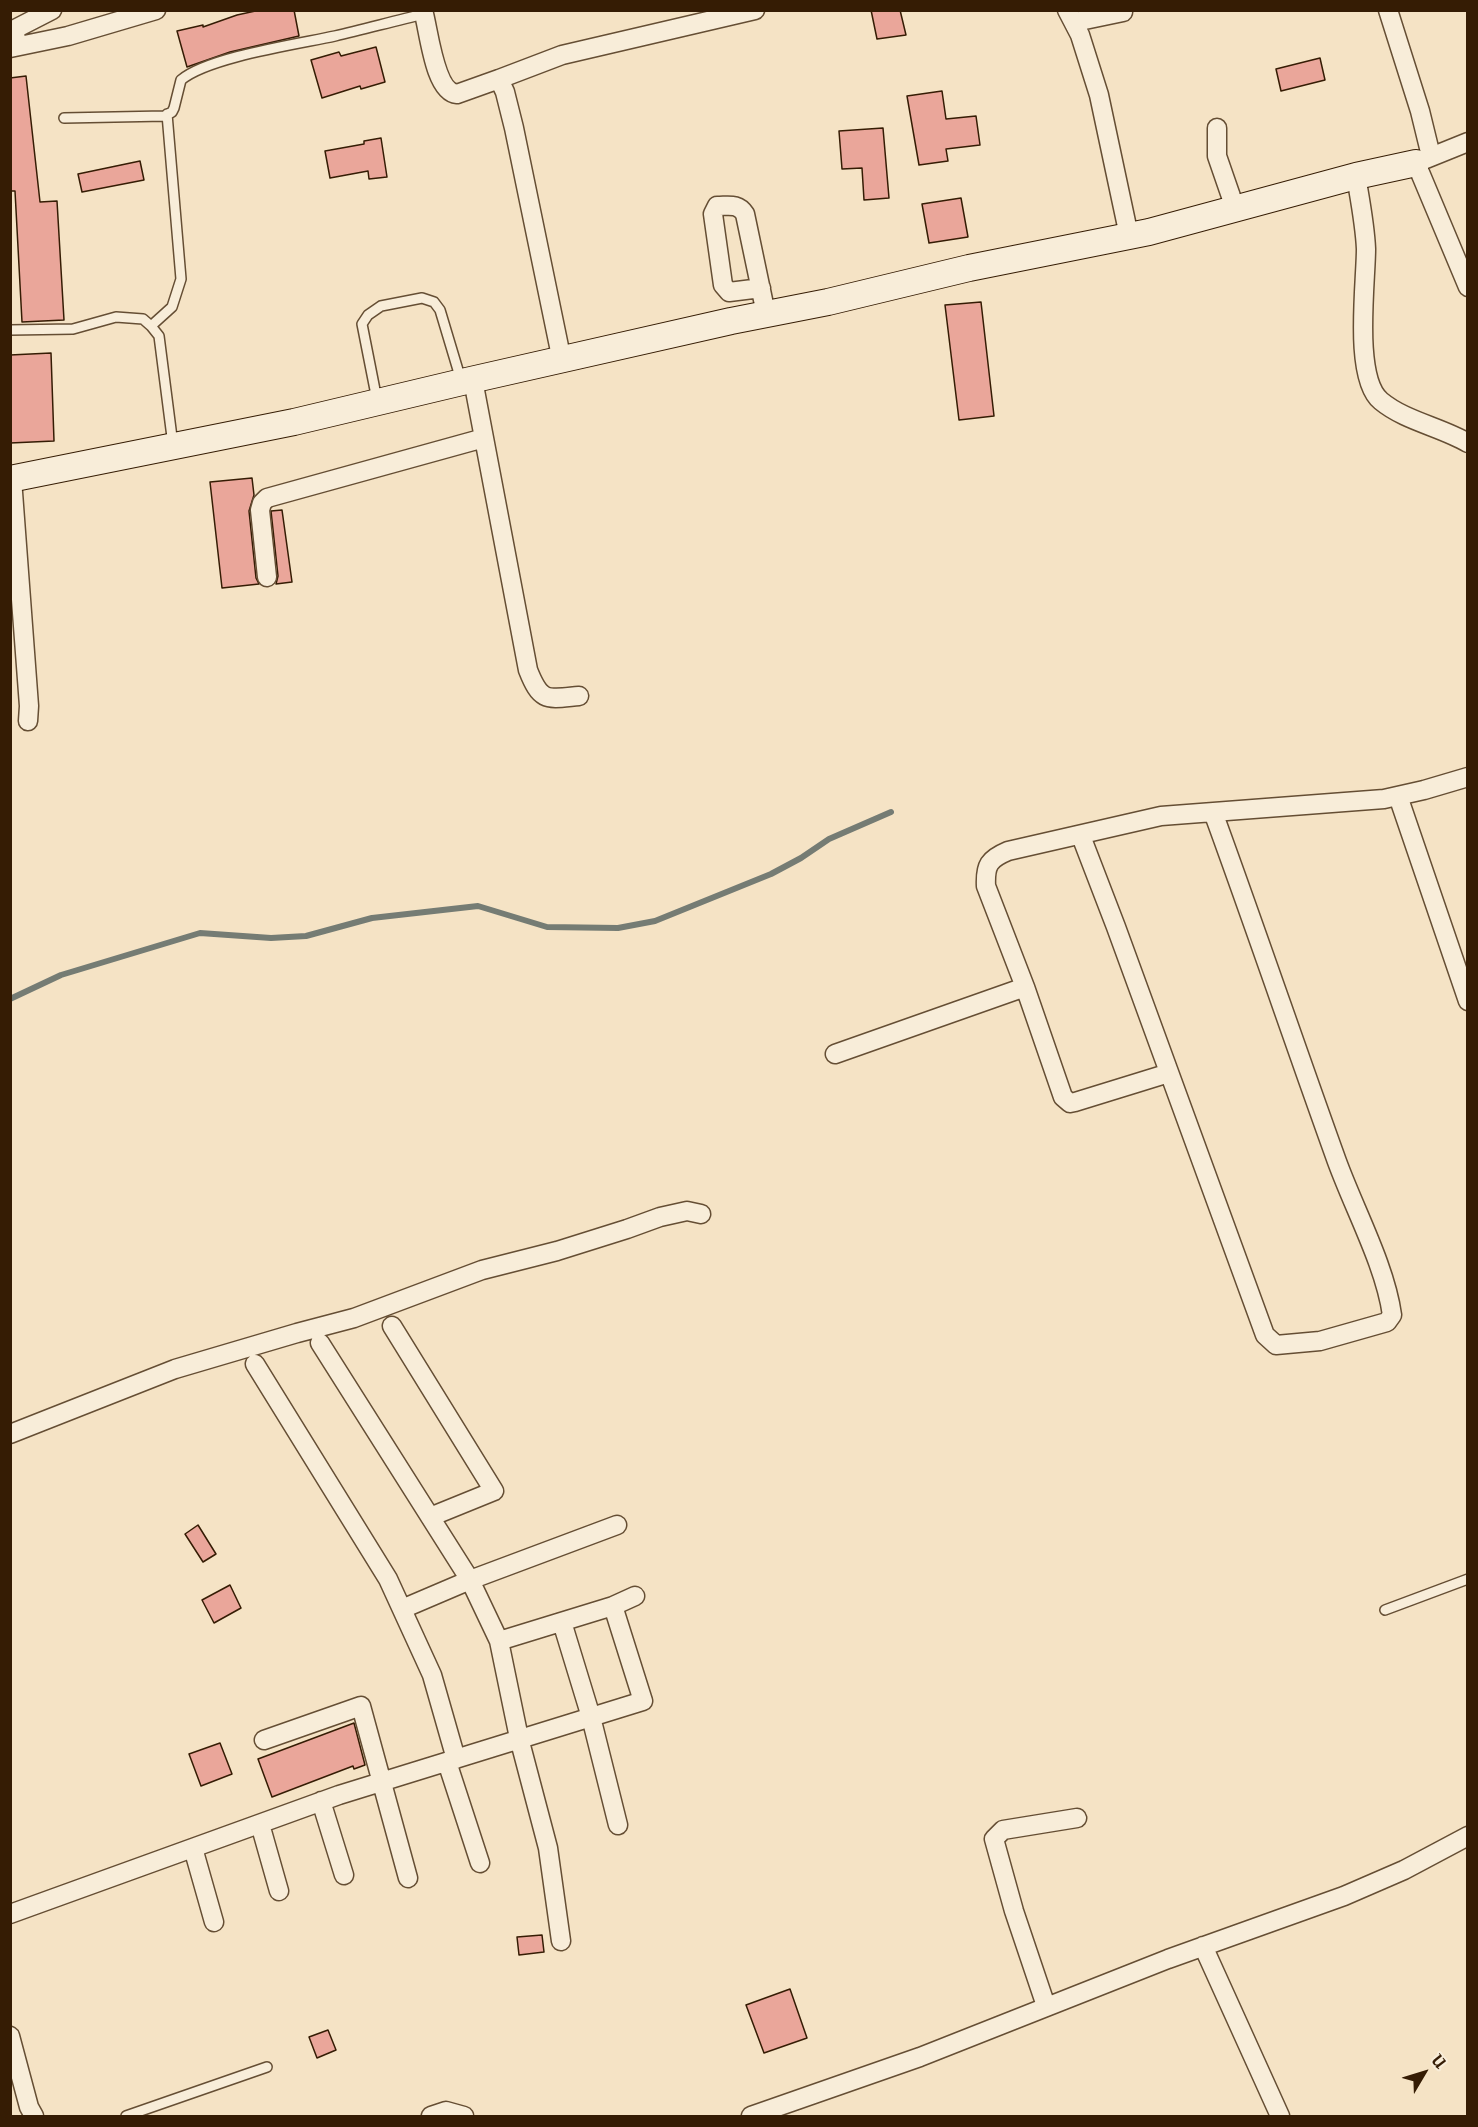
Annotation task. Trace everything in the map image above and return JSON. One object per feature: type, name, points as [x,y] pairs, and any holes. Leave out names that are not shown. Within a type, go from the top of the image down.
[{"type":"street","points":[[52,10],[15,29],[13,47],[68,36],[156,10]]},
{"type":"street","points":[[424,12],[437,72],[450,93],[457,94],[562,55],[756,10]]},
{"type":"street","points":[[1388,10],[1420,111],[1423,160],[1467,287]]},
{"type":"street","points":[[1123,12],[1071,16],[1099,95],[1129,236]]},
{"type":"street","points":[[499,79],[505,92],[514,128],[562,361]]},
{"type":"street","points":[[1217,128],[1217,156],[1235,208]]},
{"type":"street","points":[[28,721],[29,706],[11,479],[294,422],[969,268],[1129,236],[1423,160],[1467,142]]},
{"type":"street","points":[[1356,176],[1366,247],[1362,348],[1373,390],[1381,402],[1407,416],[1453,434],[1467,443]]},
{"type":"street","points":[[760,288],[736,292],[724,289],[713,214],[717,206],[736,205],[745,214],[766,314]]},
{"type":"street","points":[[468,381],[484,438],[528,670],[543,696],[551,699],[579,696]]},
{"type":"street","points":[[267,577],[260,510],[267,498],[484,438]]},
{"type":"street","points":[[1168,1073],[1070,1103],[1063,1097],[1025,987],[986,886],[985,872],[992,860],[1008,851],[1161,816],[1384,799],[1467,777]]},
{"type":"street","points":[[1398,796],[1467,1001]]},
{"type":"street","points":[[1081,836],[1261,1327],[1269,1340],[1276,1345],[1320,1341],[1387,1322],[1392,1315],[1390,1302],[1336,1159],[1213,812]]},
{"type":"street","points":[[835,1054],[1025,987]]},
{"type":"street","points":[[10,1434],[175,1369],[297,1332],[354,1318],[482,1270],[557,1251],[660,1217],[687,1211],[701,1214]]},
{"type":"street","points":[[392,1326],[494,1491],[430,1517]]},
{"type":"street","points":[[320,1343],[470,1580],[499,1641],[519,1738],[548,1848],[561,1941]]},
{"type":"street","points":[[255,1364],[388,1579],[432,1675],[480,1863]]},
{"type":"street","points":[[402,1609],[470,1580],[617,1525]]},
{"type":"street","points":[[499,1641],[613,1606],[635,1596]]},
{"type":"street","points":[[10,1914],[321,1801],[643,1701],[613,1606]]},
{"type":"street","points":[[562,1622],[591,1717],[618,1825]]},
{"type":"street","points":[[264,1740],[361,1707],[408,1878]]},
{"type":"street","points":[[321,1801],[344,1875]]},
{"type":"street","points":[[1046,2006],[1014,1911],[994,1839],[1003,1830],[1077,1818]]},
{"type":"street","points":[[260,1824],[279,1892]]},
{"type":"street","points":[[751,2116],[920,2057],[1203,1946],[1344,1896],[1404,1870],[1467,1836]]},
{"type":"street","points":[[193,1848],[214,1922]]},
{"type":"street","points":[[1203,1946],[1280,2116]]},
{"type":"street","points":[[10,2036],[33,2116]]},
{"type":"street","points":[[431,2116],[446,2111],[464,2116]]},
{"type":"lane","points":[[64,118],[167,114],[174,108],[181,80],[213,65],[264,50],[334,36],[424,12]]},
{"type":"lane","points":[[152,326],[172,307],[181,279],[167,114]]},
{"type":"lane","points":[[378,402],[362,324],[368,315],[381,306],[422,298],[434,302],[440,310],[468,381]]},
{"type":"lane","points":[[10,330],[73,328],[116,317],[143,319],[159,336],[173,445]]},
{"type":"lane","points":[[1385,1610],[1467,1579]]},
{"type":"lane","points":[[126,2116],[267,2067]]},
{"type":"building","points":[[260,10],[294,10],[299,36],[230,52],[187,67],[177,31],[203,25],[203,27]]},
{"type":"building","points":[[871,10],[900,10],[906,35],[877,39]]},
{"type":"building","points":[[376,47],[385,82],[361,89],[360,86],[322,98],[311,60],[339,52],[341,56]]},
{"type":"building","points":[[1320,58],[1325,80],[1281,91],[1276,69]]},
{"type":"building","points":[[26,76],[40,202],[57,201],[64,320],[22,322],[15,191],[10,191],[10,78]]},
{"type":"building","points":[[942,91],[946,119],[976,116],[980,145],[946,149],[948,161],[919,165],[907,96]]},
{"type":"building","points":[[883,128],[889,198],[864,200],[862,168],[842,169],[839,131]]},
{"type":"building","points":[[381,138],[387,177],[369,179],[368,171],[330,178],[325,151],[364,144],[364,141]]},
{"type":"building","points":[[140,161],[144,180],[82,192],[78,174]]},
{"type":"building","points":[[961,198],[968,237],[929,243],[922,204]]},
{"type":"building","points":[[981,302],[994,416],[959,420],[945,305]]},
{"type":"building","points":[[51,353],[54,441],[10,443],[10,355]]},
{"type":"building","points":[[252,478],[254,495],[249,511],[256,578],[259,584],[222,588],[210,482]]},
{"type":"building","points":[[282,510],[292,582],[276,584],[278,576],[271,511]]},
{"type":"building","points":[[198,1525],[216,1554],[203,1562],[185,1534]]},
{"type":"building","points":[[230,1585],[241,1608],[214,1623],[202,1600]]},
{"type":"building","points":[[354,1723],[365,1765],[354,1769],[353,1766],[272,1797],[258,1759]]},
{"type":"building","points":[[220,1743],[232,1774],[201,1786],[189,1754]]},
{"type":"building","points":[[542,1935],[544,1952],[519,1955],[517,1937]]},
{"type":"building","points":[[790,1989],[807,2038],[764,2053],[746,2005]]},
{"type":"building","points":[[328,2030],[336,2050],[317,2058],[309,2037]]},
{"type":"waterway","points":[[10,999],[61,975],[200,933],[271,938],[306,936],[372,918],[478,906],[547,927],[618,928],[655,921],[771,874],[801,858],[829,839],[891,812]]}]
